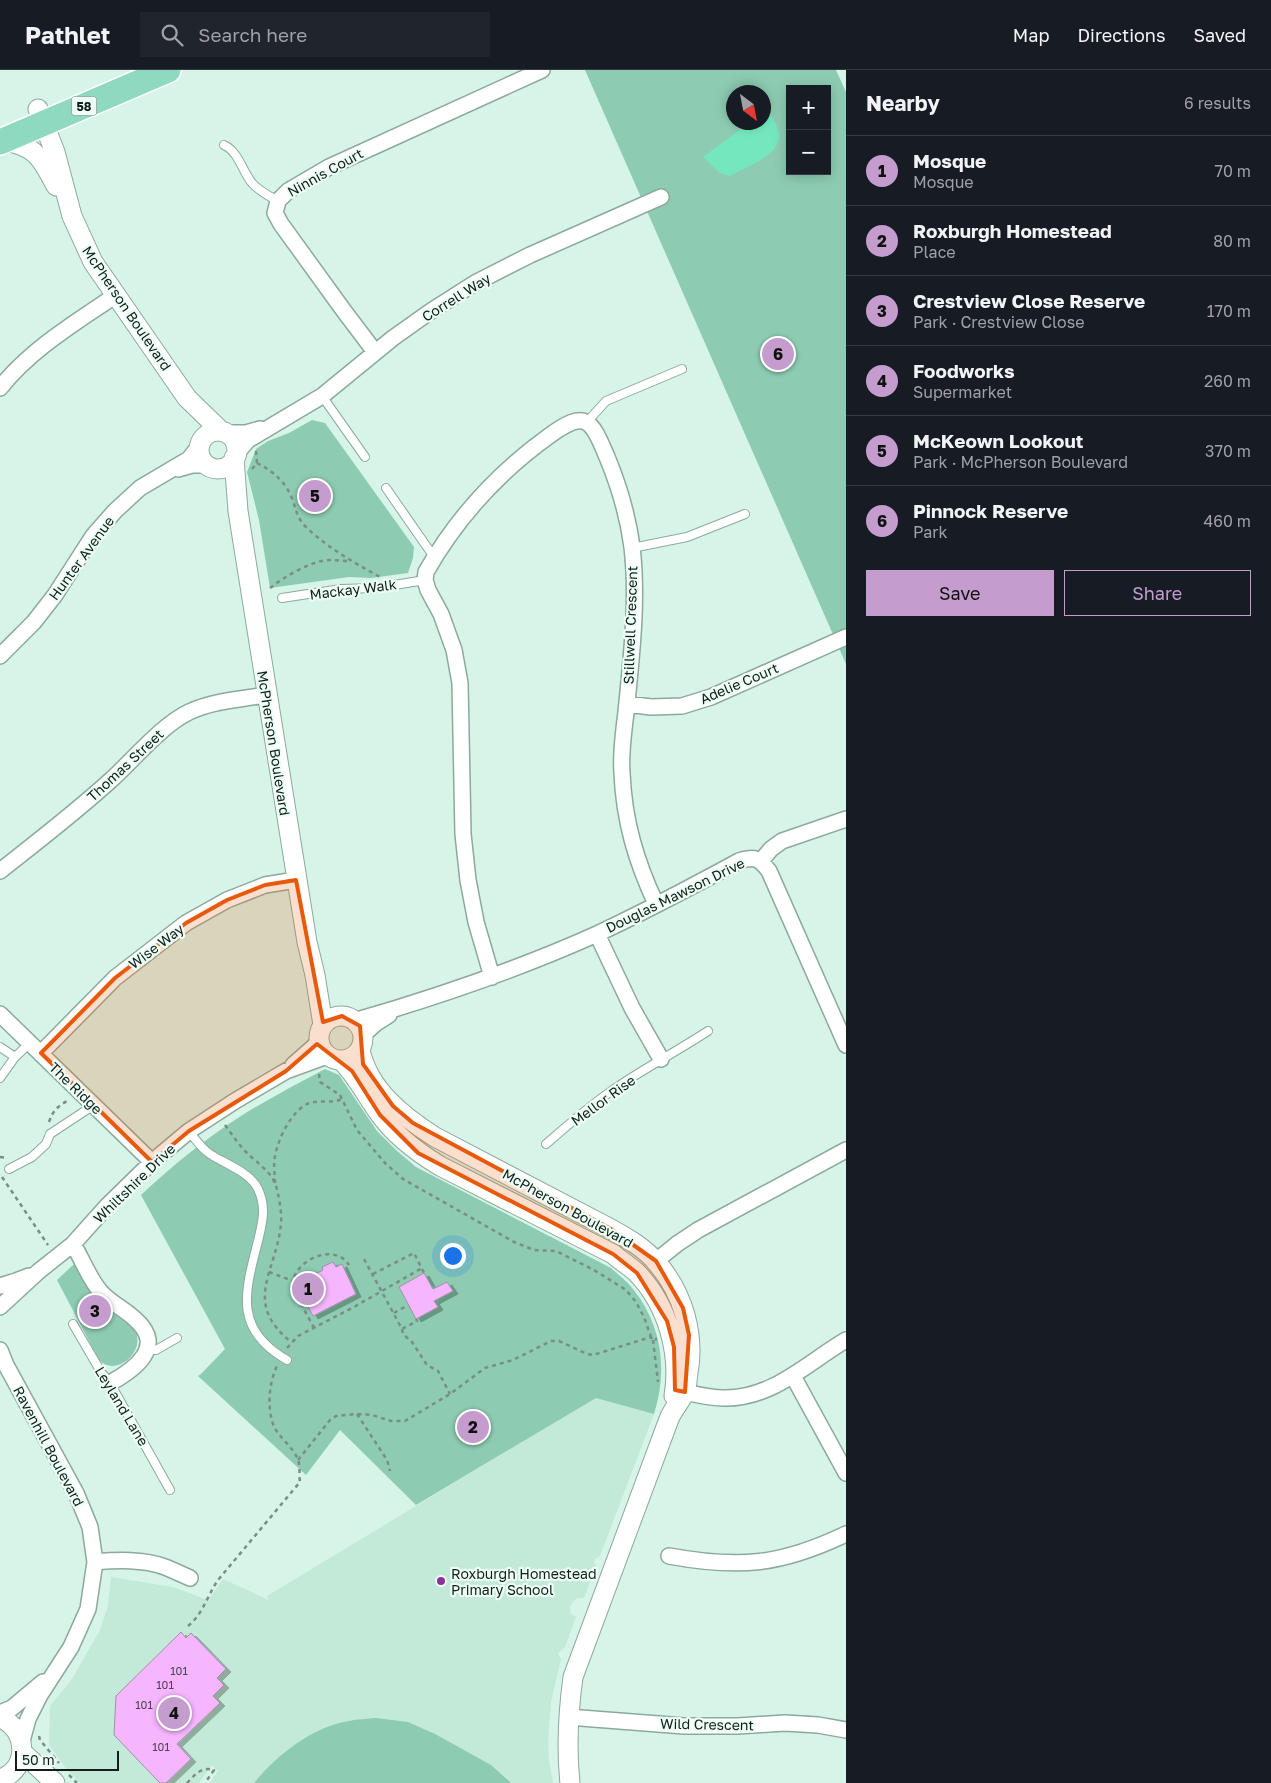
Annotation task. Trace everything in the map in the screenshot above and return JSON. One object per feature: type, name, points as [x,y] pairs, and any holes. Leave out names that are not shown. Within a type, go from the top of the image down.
[{"type":"main road","name":"58","points":[[1,136],[129,70]]},
{"type":"main road","name":"58","points":[[41,116],[168,70]]},
{"type":"street","name":"McPherson Boulevard","points":[[55,152],[54,138],[65,124],[175,70]]},
{"type":"street","name":"Ninnis Court","points":[[376,352],[281,224],[275,213],[278,201],[288,191],[329,167],[542,70]]},
{"type":"street","name":"McPherson Boulevard","points":[[41,116],[55,152],[72,216]]},
{"type":"street","name":"McPherson Boulevard","points":[[1,136],[30,149],[42,159],[72,216],[93,262],[187,398],[224,432]]},
{"type":"street","name":"Correll Way","points":[[235,456],[248,440],[322,396],[349,376],[376,352],[432,311],[475,283],[530,255],[661,197]]},
{"type":"street","points":[[0,388],[36,352],[116,295]]},
{"type":"street","name":"McPherson Boulevard","points":[[187,398],[201,442]]},
{"type":"street","points":[[492,977],[476,922],[468,880],[463,834],[460,683],[451,641],[441,614],[428,590],[425,580],[426,572],[434,556],[460,520],[491,486],[529,450],[564,425],[576,420],[587,422]]},
{"type":"street","name":"Stillwell Crescent","points":[[587,422],[596,432],[615,477],[626,515],[632,548],[634,590],[627,704],[623,737],[624,804],[631,841],[642,873],[656,904]]},
{"type":"street","name":"Correll Way","points":[[224,432],[246,433],[269,427]]},
{"type":"street","points":[[210,432],[224,432],[235,442],[235,456],[231,462],[221,468],[208,466],[200,456],[201,442],[210,432]]},
{"type":"street","name":"Hunter Avenue","points":[[0,656],[34,622],[55,595],[94,536],[115,511],[140,488],[189,459],[201,442]]},
{"type":"street","name":"McPherson Boulevard","points":[[235,456],[238,511],[266,695],[296,880],[307,942],[315,974],[326,1048],[352,1071],[380,1115],[418,1153],[605,1250],[637,1273],[655,1298],[667,1320],[658,1338],[674,1348],[671,1415],[573,1676],[566,1754],[570,1783]]},
{"type":"street","name":"Hunter Avenue","points":[[170,471],[192,465],[208,466]]},
{"type":"street","name":"McPherson Boulevard","points":[[208,466],[229,490],[238,511]]},
{"type":"street","name":"Adelie Court","points":[[627,704],[682,706],[711,697],[846,637]]},
{"type":"street","name":"Thomas Street","points":[[0,870],[111,780],[166,727],[188,712],[211,704],[266,695]]},
{"type":"street","points":[[761,861],[771,848],[782,840],[846,818]]},
{"type":"street","name":"Douglas Mawson Drive","points":[[355,1030],[399,1008],[492,977],[597,934],[677,895],[739,861],[750,858],[761,861],[769,871],[846,1045]]},
{"type":"street","name":"Wise Way","points":[[36,1048],[115,978],[186,923],[226,900],[265,885],[296,880]]},
{"type":"street","points":[[597,934],[632,1008],[661,1059]]},
{"type":"street","name":"McPherson Boulevard","points":[[315,974],[329,1002],[355,1030],[363,1064],[374,1082],[393,1106],[435,1137],[611,1229],[634,1243],[656,1261],[672,1284],[684,1308],[689,1335],[690,1361],[673,1390]]},
{"type":"street","name":"The Ridge","points":[[0,1014],[152,1162]]},
{"type":"street","points":[[329,1020],[355,1030],[355,1056],[326,1048],[329,1020]]},
{"type":"street","name":"Whiltshire Drive","points":[[0,1307],[73,1244],[152,1162],[189,1131],[235,1101],[326,1048]]},
{"type":"street","points":[[656,1261],[698,1230],[846,1150]]},
{"type":"street","points":[[73,1244],[100,1291],[135,1319],[143,1327],[147,1336],[147,1350],[142,1360],[134,1369],[110,1383]]},
{"type":"street","name":"Whiltshire Drive","points":[[0,1286],[16,1282],[40,1271]]},
{"type":"street","points":[[673,1390],[704,1397],[747,1397],[771,1388],[792,1376],[846,1340]]},
{"type":"street","name":"Ravenhill Boulevard","points":[[0,1350],[3,1361],[76,1493],[90,1527],[95,1562],[88,1609],[71,1647],[40,1694],[28,1719],[27,1741]]},
{"type":"street","points":[[792,1376],[846,1473]]},
{"type":"street","points":[[669,1556],[703,1563],[738,1564],[774,1560],[811,1550],[846,1534]]},
{"type":"street","points":[[95,1562],[119,1560],[164,1566],[190,1578]]},
{"type":"street","name":"Ravenhill Boulevard","points":[[0,1713],[12,1708],[56,1670]]},
{"type":"street","name":"Wild Crescent","points":[[568,1717],[684,1726],[818,1725],[846,1730]]},
{"type":"street","points":[[0,1718],[11,1724],[60,1777]]},
{"type":"street","points":[[1,1781],[13,1772],[19,1763],[27,1741]]},
{"type":"lane","points":[[224,145],[232,149],[252,184],[266,195],[278,201]]},
{"type":"lane","points":[[587,422],[606,401],[682,369]]},
{"type":"lane","points":[[322,396],[365,457]]},
{"type":"lane","points":[[386,488],[434,556]]},
{"type":"lane","points":[[632,548],[687,537],[745,514]]},
{"type":"lane","name":"Mackay Walk","points":[[282,598],[341,589],[376,588],[425,580]]},
{"type":"lane","name":"Mellor Rise","points":[[546,1144],[579,1115],[610,1092],[708,1031]]},
{"type":"lane","points":[[0,1047],[15,1057]]},
{"type":"lane","points":[[0,1078],[15,1057],[36,1048]]},
{"type":"lane","points":[[9,1169],[32,1157],[46,1144],[50,1134],[94,1105]]},
{"type":"lane","points":[[189,1131],[208,1153],[246,1175],[258,1187],[264,1205],[262,1222],[248,1281],[246,1310],[261,1340],[284,1358]]},
{"type":"lane","name":"Leyland Lane","points":[[73,1324],[101,1372],[110,1383],[170,1490]]},
{"type":"lane","points":[[147,1350],[156,1350],[177,1338]]},
{"type":"path","points":[[257,463],[271,470],[282,480],[292,499],[297,515],[328,546],[352,562],[394,585]]},
{"type":"path","points":[[270,588],[280,580],[313,564],[329,560],[352,562]]},
{"type":"path","points":[[326,1048],[320,1082],[340,1095],[358,1130],[385,1163],[403,1179],[514,1242],[534,1250],[556,1251],[594,1270],[626,1290],[636,1302],[658,1338],[673,1390]]},
{"type":"path","points":[[276,1185],[275,1154],[292,1116],[307,1104],[336,1102],[342,1099]]},
{"type":"path","points":[[45,1128],[52,1112],[69,1100]]},
{"type":"path","points":[[0,1157],[10,1158]]},
{"type":"path","points":[[0,1174],[57,1257]]},
{"type":"path","points":[[373,1274],[414,1253],[424,1273]]},
{"type":"path","points":[[314,1328],[293,1281],[304,1262],[311,1257],[329,1254],[346,1260],[348,1265]]},
{"type":"path","points":[[364,1259],[394,1313],[403,1334],[412,1342],[427,1365],[438,1371],[450,1394]]},
{"type":"path","points":[[188,1626],[198,1618],[218,1580],[300,1482],[298,1460],[273,1425],[270,1402],[274,1371],[298,1336],[422,1268]]},
{"type":"path","points":[[269,1272],[293,1281]]},
{"type":"path","points":[[394,1313],[408,1305]]},
{"type":"path","points":[[402,1329],[417,1321],[416,1319]]},
{"type":"path","points":[[298,1460],[330,1420],[336,1416],[372,1415],[391,1421],[405,1421],[450,1394],[485,1368],[513,1360],[551,1341],[559,1340],[587,1354],[593,1355],[658,1338]]},
{"type":"path","points":[[357,1414],[387,1460],[390,1470]]},
{"type":"path","points":[[27,1741],[40,1740],[61,1765]]},
{"type":"path","points":[[187,1783],[200,1770],[208,1768],[214,1770],[205,1783]]},
{"type":"path","points":[[60,1777],[77,1783]]},
{"type":"highlighted area","points":[[296,880],[323,1022],[342,1016],[360,1026],[363,1064],[393,1106],[413,1123],[611,1229],[656,1261],[683,1308],[689,1335],[685,1392],[675,1390],[674,1347],[667,1321],[637,1273],[613,1254],[418,1153],[380,1115],[352,1071],[317,1044],[286,1071],[189,1131],[152,1162],[41,1053],[115,978],[186,923],[227,900],[265,885]]},
{"type":"shaded area","points":[[585,70],[836,70],[846,92],[846,664]]},
{"type":"shaded area","points":[[771,116],[776,124],[779,134],[775,148],[761,160],[730,176],[720,173],[703,157],[740,130],[771,130]]},
{"type":"shaded area","points":[[312,420],[325,423],[414,547],[408,573],[371,578],[349,577],[270,588],[259,520],[247,472],[256,449],[268,441],[289,433]]},
{"type":"shaded area","points":[[325,1069],[339,1075],[377,1131],[416,1167],[611,1268],[628,1283],[643,1303],[656,1333],[660,1348],[661,1381],[654,1414],[596,1398],[416,1505],[340,1430],[306,1475],[198,1376],[225,1349],[141,1195],[189,1153],[241,1116]]},
{"type":"shaded area","points":[[74,1264],[91,1291],[134,1325],[137,1335],[135,1351],[121,1364],[110,1366],[99,1360],[57,1280]]},
{"type":"shaded area","name":"Roxburgh Homestead Primary School","points":[[596,1397],[654,1414],[600,1556],[594,1562],[596,1566],[584,1598],[578,1598],[573,1601],[570,1607],[571,1614],[576,1617],[565,1647],[558,1653],[561,1659],[551,1702],[548,1744],[553,1783],[210,1783],[218,1771],[212,1765],[199,1783],[81,1783],[67,1770],[49,1745],[50,1706],[72,1679],[100,1630],[108,1605],[111,1577],[173,1587],[208,1600],[223,1579],[269,1600],[267,1596]]},
{"type":"shaded area","points":[[376,1718],[408,1722],[435,1734],[491,1765],[511,1783],[254,1783],[284,1753],[322,1729],[335,1724]]},
{"type":"building","points":[[333,1262],[336,1267],[342,1264],[356,1294],[313,1316],[296,1284],[323,1270],[322,1267]]},
{"type":"building","points":[[424,1273],[433,1289],[447,1282],[453,1291],[434,1301],[438,1307],[416,1319],[399,1287]]},
{"type":"building","points":[[181,1632],[186,1638],[191,1633],[226,1669],[217,1678],[224,1685],[213,1696],[220,1703],[177,1744],[191,1759],[166,1783],[160,1783],[114,1735],[116,1696]]},
{"type":"place","name":"Pinnock Reserve","points":[[778,354]]},
{"type":"place","name":"McKeown Lookout","points":[[315,496]]},
{"type":"place","name":"Mosque","points":[[308,1289]]},
{"type":"place","name":"Crestview Close Reserve","points":[[95,1311]]},
{"type":"place","name":"Roxburgh Homestead","points":[[473,1427]]},
{"type":"place","name":"Roxburgh Homestead Primary School","points":[[441,1581]]},
{"type":"place","name":"Foodworks","points":[[174,1713]]}]
